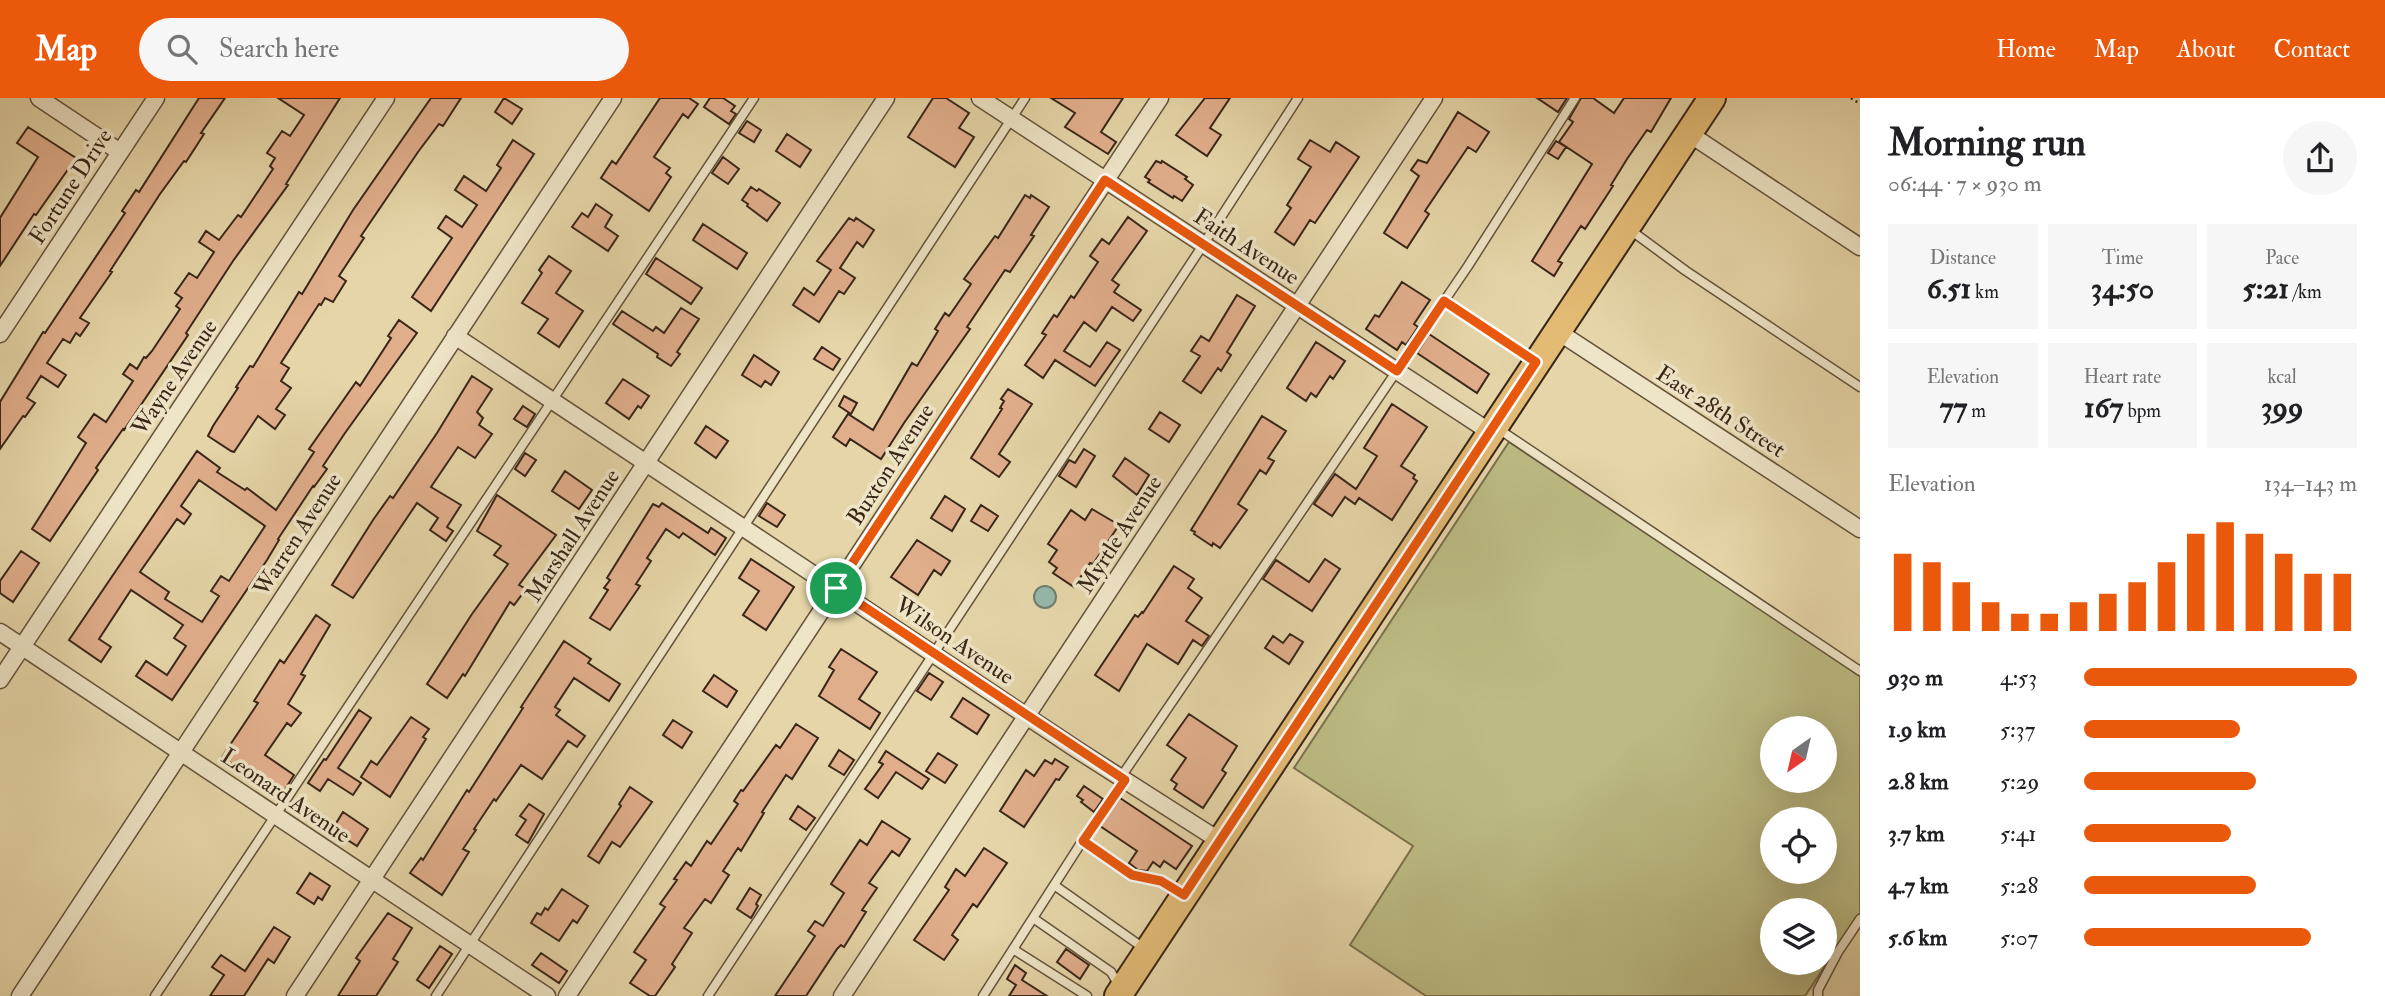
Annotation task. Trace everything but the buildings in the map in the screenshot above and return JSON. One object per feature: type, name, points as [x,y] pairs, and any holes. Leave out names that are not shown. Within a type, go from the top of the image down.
[{"type":"main road","points":[[1120,993],[1712,98]]},
{"type":"street","points":[[39,98],[120,152]]},
{"type":"street","name":"Fortune Drive","points":[[0,334],[156,98]]},
{"type":"street","name":"Wayne Avenue","points":[[0,680],[386,98]]},
{"type":"street","name":"Warren Avenue","points":[[20,996],[613,98]]},
{"type":"street","name":"Marshall Avenue","points":[[295,996],[886,98]]},
{"type":"street","name":"Faith Avenue","points":[[980,98],[1296,306],[1492,429]]},
{"type":"street","name":"Buxton Avenue","points":[[567,996],[1160,98]]},
{"type":"street","name":"Myrtle Avenue","points":[[842,996],[1434,98]]},
{"type":"street","points":[[1688,134],[1860,247]]},
{"type":"street","name":"East 28th Street","points":[[1557,331],[1860,529]]},
{"type":"street","name":"Wilson Avenue","points":[[455,336],[1220,841]]},
{"type":"street","name":"Leonard Avenue","points":[[0,632],[547,996]]},
{"type":"lane","points":[[155,996],[754,98]]},
{"type":"lane","points":[[436,996],[1025,98]]},
{"type":"lane","points":[[708,996],[1298,98]]},
{"type":"lane","points":[[984,996],[1123,779],[1444,301],[1575,98]]},
{"type":"lane","points":[[1626,227],[1686,271],[1860,387]]},
{"type":"lane","points":[[1444,301],[1536,362]]},
{"type":"lane","points":[[1492,429],[1860,671]]},
{"type":"lane","points":[[1083,841],[1132,875],[1161,881],[1184,895]]},
{"type":"lane","points":[[1054,885],[1147,950]]},
{"type":"lane","points":[[1033,918],[1111,972],[1120,993]]},
{"type":"lane","points":[[1818,996],[1818,989],[1838,952],[1860,919]]},
{"type":"lane","points":[[1013,949],[1087,996]]},
{"type":"path","points":[[1851,98],[1860,104]]},
{"type":"shaded area","points":[[1509,442],[1860,675],[1860,913],[1837,948],[1837,898],[1760,898],[1760,975],[1819,975],[1805,996],[1426,996],[1350,945],[1413,846],[1294,768]]},
{"type":"shaded area","points":[[1045,586],[1053,589],[1056,597],[1053,605],[1045,608],[1037,605],[1034,597],[1037,589]]},
{"type":"route","points":[[1105,180],[1397,371],[1444,301],[1536,362],[1184,895],[1161,881],[1132,875],[1083,841],[1125,780],[836,588],[1105,180]]}]
